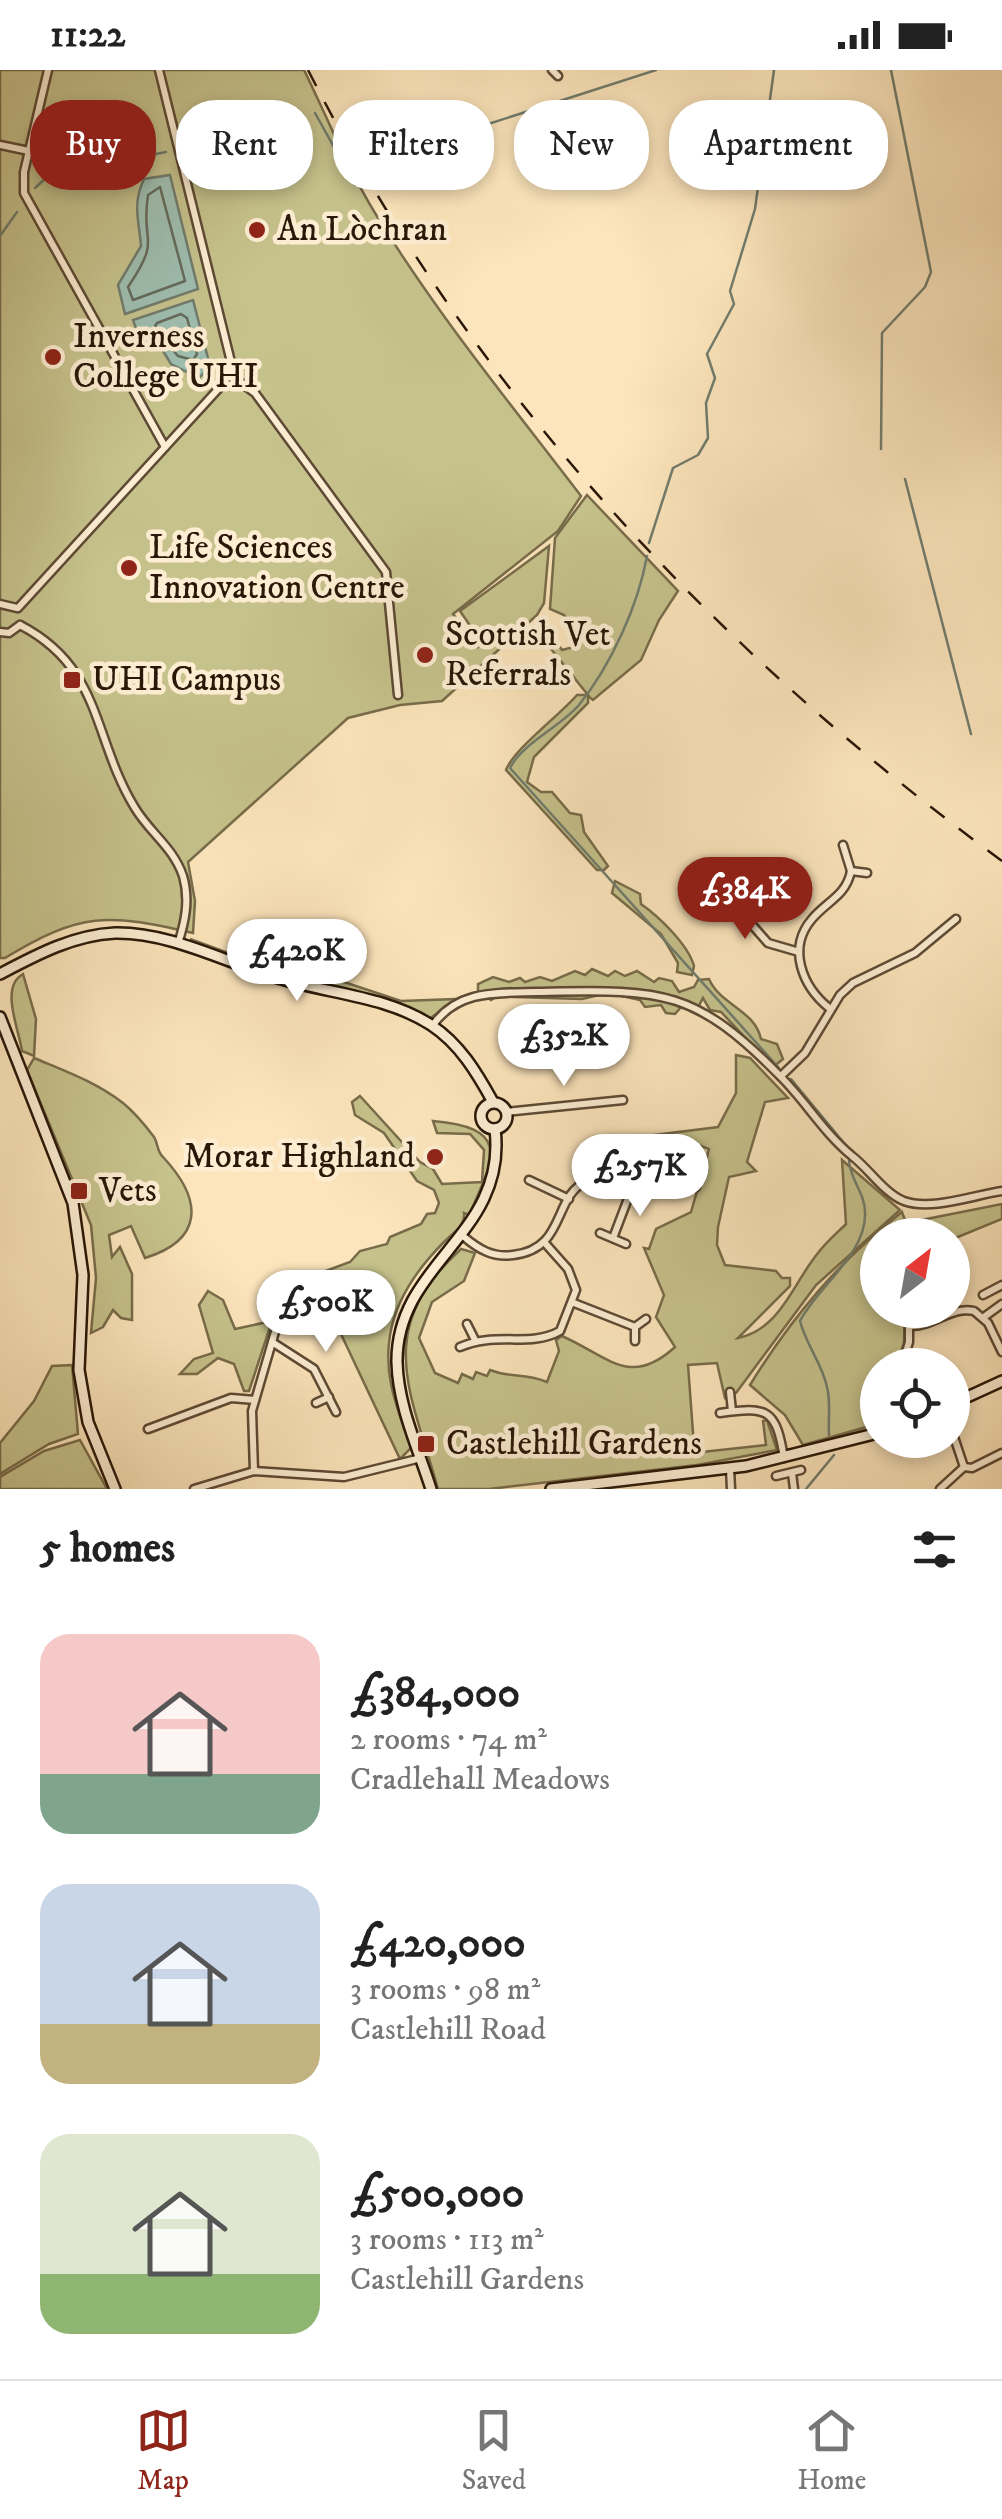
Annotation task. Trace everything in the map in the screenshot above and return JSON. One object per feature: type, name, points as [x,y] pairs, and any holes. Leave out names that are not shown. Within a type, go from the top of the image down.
[{"type":"street","points":[[48,70],[23,184],[28,206],[165,448]]},
{"type":"street","points":[[160,70],[232,358],[230,374],[18,608],[20,625],[60,652],[82,680],[127,793],[174,857],[186,892],[186,916],[178,944]]},
{"type":"street","points":[[0,144],[29,151]]},
{"type":"street","points":[[230,374],[255,393],[386,572],[398,696]]},
{"type":"street","points":[[0,604],[18,608]]},
{"type":"street","points":[[0,632],[9,633],[20,625]]},
{"type":"street","points":[[829,1008],[808,985],[799,952],[809,924],[843,892],[851,871],[844,845]]},
{"type":"street","points":[[851,871],[867,873]]},
{"type":"street","points":[[739,910],[744,895]]},
{"type":"street","points":[[718,909],[739,910],[768,943],[799,952]]},
{"type":"street","points":[[781,1076],[805,1053],[829,1008],[853,983],[915,953],[956,918]]},
{"type":"street","points":[[0,974],[85,936],[139,935],[178,944],[270,976],[390,1005],[432,1026],[470,1062],[493,1102],[506,1112],[623,1100]]},
{"type":"street","points":[[432,1026],[453,1004],[471,996],[623,990],[706,1010],[781,1076],[839,1145],[898,1198],[923,1203],[1002,1191]]},
{"type":"street","points":[[0,1017],[73,1203],[83,1275],[79,1370],[88,1422],[115,1489]]},
{"type":"street","points":[[553,1095],[555,1108]]},
{"type":"street","points":[[493,1102],[485,1106],[480,1117],[487,1127],[495,1129],[504,1123],[506,1112]]},
{"type":"street","points":[[431,1489],[399,1386],[400,1335],[417,1288],[480,1211],[494,1177],[495,1129]]},
{"type":"street","points":[[679,1180],[684,1166]]},
{"type":"street","points":[[463,1236],[490,1254],[506,1256],[544,1242],[569,1199],[584,1182],[596,1178],[632,1188],[646,1187],[659,1174],[696,1187]]},
{"type":"street","points":[[529,1180],[569,1199]]},
{"type":"street","points":[[536,1194],[540,1184]]},
{"type":"street","points":[[613,1238],[632,1188]]},
{"type":"street","points":[[600,1233],[626,1244]]},
{"type":"street","points":[[460,1347],[491,1336],[545,1338],[560,1331],[574,1303],[574,1278],[544,1242]]},
{"type":"street","points":[[983,1295],[1002,1285]]},
{"type":"street","points":[[254,1471],[250,1438],[255,1400],[286,1294]]},
{"type":"street","points":[[574,1303],[634,1327]]},
{"type":"street","points":[[984,1318],[1002,1304]]},
{"type":"street","points":[[269,1306],[282,1310]]},
{"type":"street","points":[[970,1311],[984,1318],[1002,1352]]},
{"type":"street","points":[[634,1327],[646,1319]]},
{"type":"street","points":[[467,1324],[474,1340]]},
{"type":"street","points":[[634,1327],[635,1341]]},
{"type":"street","points":[[272,1342],[308,1363],[336,1412]]},
{"type":"street","points":[[970,1396],[1002,1382]]},
{"type":"street","points":[[730,1392],[732,1411]]},
{"type":"street","points":[[148,1429],[236,1396],[255,1400]]},
{"type":"street","points":[[316,1402],[329,1397]]},
{"type":"street","points":[[161,1408],[166,1422]]},
{"type":"street","points":[[720,1412],[758,1409],[772,1416],[784,1458]]},
{"type":"street","points":[[551,1489],[730,1468],[860,1437]]},
{"type":"street","points":[[964,1466],[972,1468],[1002,1453]]},
{"type":"street","points":[[194,1489],[254,1471],[344,1478],[421,1458]]},
{"type":"street","points":[[961,1458],[964,1466]]},
{"type":"street","points":[[940,1489],[964,1466]]},
{"type":"street","points":[[730,1468],[731,1489]]},
{"type":"street","points":[[776,1476],[797,1471],[794,1489]]},
{"type":"shaded area","points":[[0,70],[304,70],[333,131],[333,190],[362,190],[423,286],[581,496],[558,531],[453,614],[478,647],[482,643],[460,611],[549,546],[544,603],[537,615],[442,701],[400,705],[348,718],[188,862],[195,901],[193,933],[138,922],[95,921],[54,932],[0,958]]},
{"type":"shaded area","points":[[587,495],[678,591],[659,620],[641,660],[593,700],[588,696],[588,703],[534,757],[527,782],[541,792],[552,792],[570,813],[581,815],[584,832],[608,866],[604,870],[597,870],[506,770],[518,752],[577,695],[588,695],[535,629],[547,628],[562,650],[574,647],[580,637],[564,615],[550,609],[555,538]]},
{"type":"shaded area","points":[[615,881],[640,894],[641,904],[679,940],[694,966],[692,975],[677,972],[678,963],[661,934],[612,893]]},
{"type":"shaded area","points":[[190,939],[261,965],[335,979],[401,1001],[458,999],[429,1019],[281,977]]},
{"type":"shaded area","points":[[592,969],[608,976],[615,971],[625,976],[637,971],[654,982],[659,978],[672,981],[679,992],[694,987],[698,980],[709,979],[721,995],[752,1021],[761,1039],[777,1044],[783,1059],[773,1067],[721,1012],[710,1010],[703,998],[697,1009],[682,1006],[675,1014],[666,1013],[661,1005],[645,1007],[640,1000],[608,993],[582,999],[514,997],[510,988],[491,1000],[478,991],[478,984],[493,977],[509,982],[540,977],[552,981],[575,971],[585,975]]},
{"type":"shaded area","points":[[23,974],[36,1019],[34,1056],[22,1051],[12,1008],[13,988]]},
{"type":"shaded area","points":[[736,1055],[750,1058],[788,1098],[765,1102],[747,1162],[756,1171],[729,1177],[717,1245],[725,1265],[776,1271],[782,1278],[790,1278],[790,1286],[738,1338],[753,1333],[776,1315],[818,1253],[846,1224],[842,1160],[900,1210],[891,1218],[860,1218],[860,1246],[816,1285],[736,1393],[725,1398],[717,1363],[688,1365],[694,1446],[702,1452],[766,1445],[763,1421],[767,1420],[777,1450],[697,1465],[489,1489],[438,1489],[410,1391],[406,1363],[407,1335],[416,1307],[433,1279],[461,1249],[475,1253],[464,1281],[432,1302],[419,1338],[435,1373],[458,1383],[462,1374],[473,1379],[476,1372],[487,1376],[490,1370],[547,1382],[559,1351],[556,1340],[562,1336],[619,1365],[645,1366],[659,1359],[675,1347],[656,1317],[664,1295],[644,1248],[649,1249],[656,1229],[691,1212],[709,1149],[685,1140],[591,1150],[590,1143],[718,1127],[736,1093]]},
{"type":"shaded area","points":[[34,1058],[91,1083],[127,1107],[154,1137],[191,1204],[187,1230],[178,1241],[145,1258],[131,1226],[109,1235],[112,1257],[120,1247],[132,1274],[132,1320],[121,1318],[113,1310],[103,1327],[91,1333],[96,1278],[91,1225],[27,1070]]},
{"type":"shaded area","points":[[360,1096],[420,1162],[433,1169],[442,1184],[482,1182],[484,1150],[470,1134],[437,1133],[433,1121],[476,1131],[486,1139],[490,1150],[490,1163],[469,1215],[464,1213],[461,1225],[417,1273],[393,1321],[388,1365],[411,1448],[400,1459],[323,1296],[321,1278],[323,1272],[350,1262],[360,1251],[387,1244],[390,1237],[421,1224],[427,1214],[435,1213],[439,1203],[434,1190],[417,1181],[384,1133],[355,1115],[352,1102]]},
{"type":"shaded area","points":[[1002,1204],[1002,1219],[970,1232],[970,1218],[931,1218]]},
{"type":"shaded area","points":[[858,1250],[860,1328],[904,1328],[904,1343],[902,1348],[860,1348],[860,1429],[803,1445],[785,1415],[750,1385],[800,1313]]},
{"type":"shaded area","points":[[208,1291],[223,1300],[235,1329],[272,1321],[249,1391],[244,1391],[234,1364],[218,1358],[197,1374],[180,1374],[194,1359],[213,1353],[199,1305]]},
{"type":"shaded area","points":[[72,1365],[78,1434],[49,1444],[0,1474],[0,1443],[34,1401],[52,1366]]},
{"type":"shaded area","points":[[80,1440],[107,1489],[0,1489],[0,1477],[44,1451]]},
{"type":"water","points":[[170,175],[198,289],[125,314],[118,285],[141,246],[138,196],[140,190],[156,190],[156,177]]},
{"type":"water","points":[[193,300],[210,366],[199,378],[171,364],[160,346],[137,331],[133,320]]},
{"type":"waterway","points":[[494,122],[656,70]]},
{"type":"waterway","points":[[649,543],[673,468],[698,455],[708,438],[706,403],[715,378],[707,354],[734,304],[730,291],[755,209],[774,70]]},
{"type":"waterway","points":[[881,449],[882,333],[925,287],[931,272],[891,70]]},
{"type":"waterway","points":[[315,113],[333,145]]},
{"type":"waterway","points":[[156,154],[166,152]]},
{"type":"waterway","points":[[0,236],[17,212]]},
{"type":"waterway","points":[[905,479],[971,734]]},
{"type":"waterway","points":[[647,556],[630,615],[591,689],[571,713],[524,751],[510,768],[779,1068]]},
{"type":"waterway","points":[[791,1079],[849,1149]]},
{"type":"waterway","points":[[829,1435],[827,1387],[800,1321],[850,1256],[864,1227],[864,1205],[849,1160]]},
{"type":"waterway","points":[[806,1489],[834,1455]]},
{"type":"railway","points":[[308,70],[373,187],[445,299],[523,405],[608,506],[699,602],[795,693],[896,779],[1002,861]]},
{"type":"place","name":"An Lòchran","points":[[257,230]]},
{"type":"place","name":"Inverness College UHI","points":[[53,357]]},
{"type":"place","name":"Life Sciences Innovation Centre","points":[[129,568]]},
{"type":"place","name":"Scottish Vet Referrals","points":[[425,655]]},
{"type":"place","name":"UHI Campus","points":[[72,680]]},
{"type":"place","name":"Morar Highland","points":[[435,1157]]},
{"type":"place","name":"Vets","points":[[79,1191]]},
{"type":"place","name":"Castlehill Gardens","points":[[426,1444]]}]
